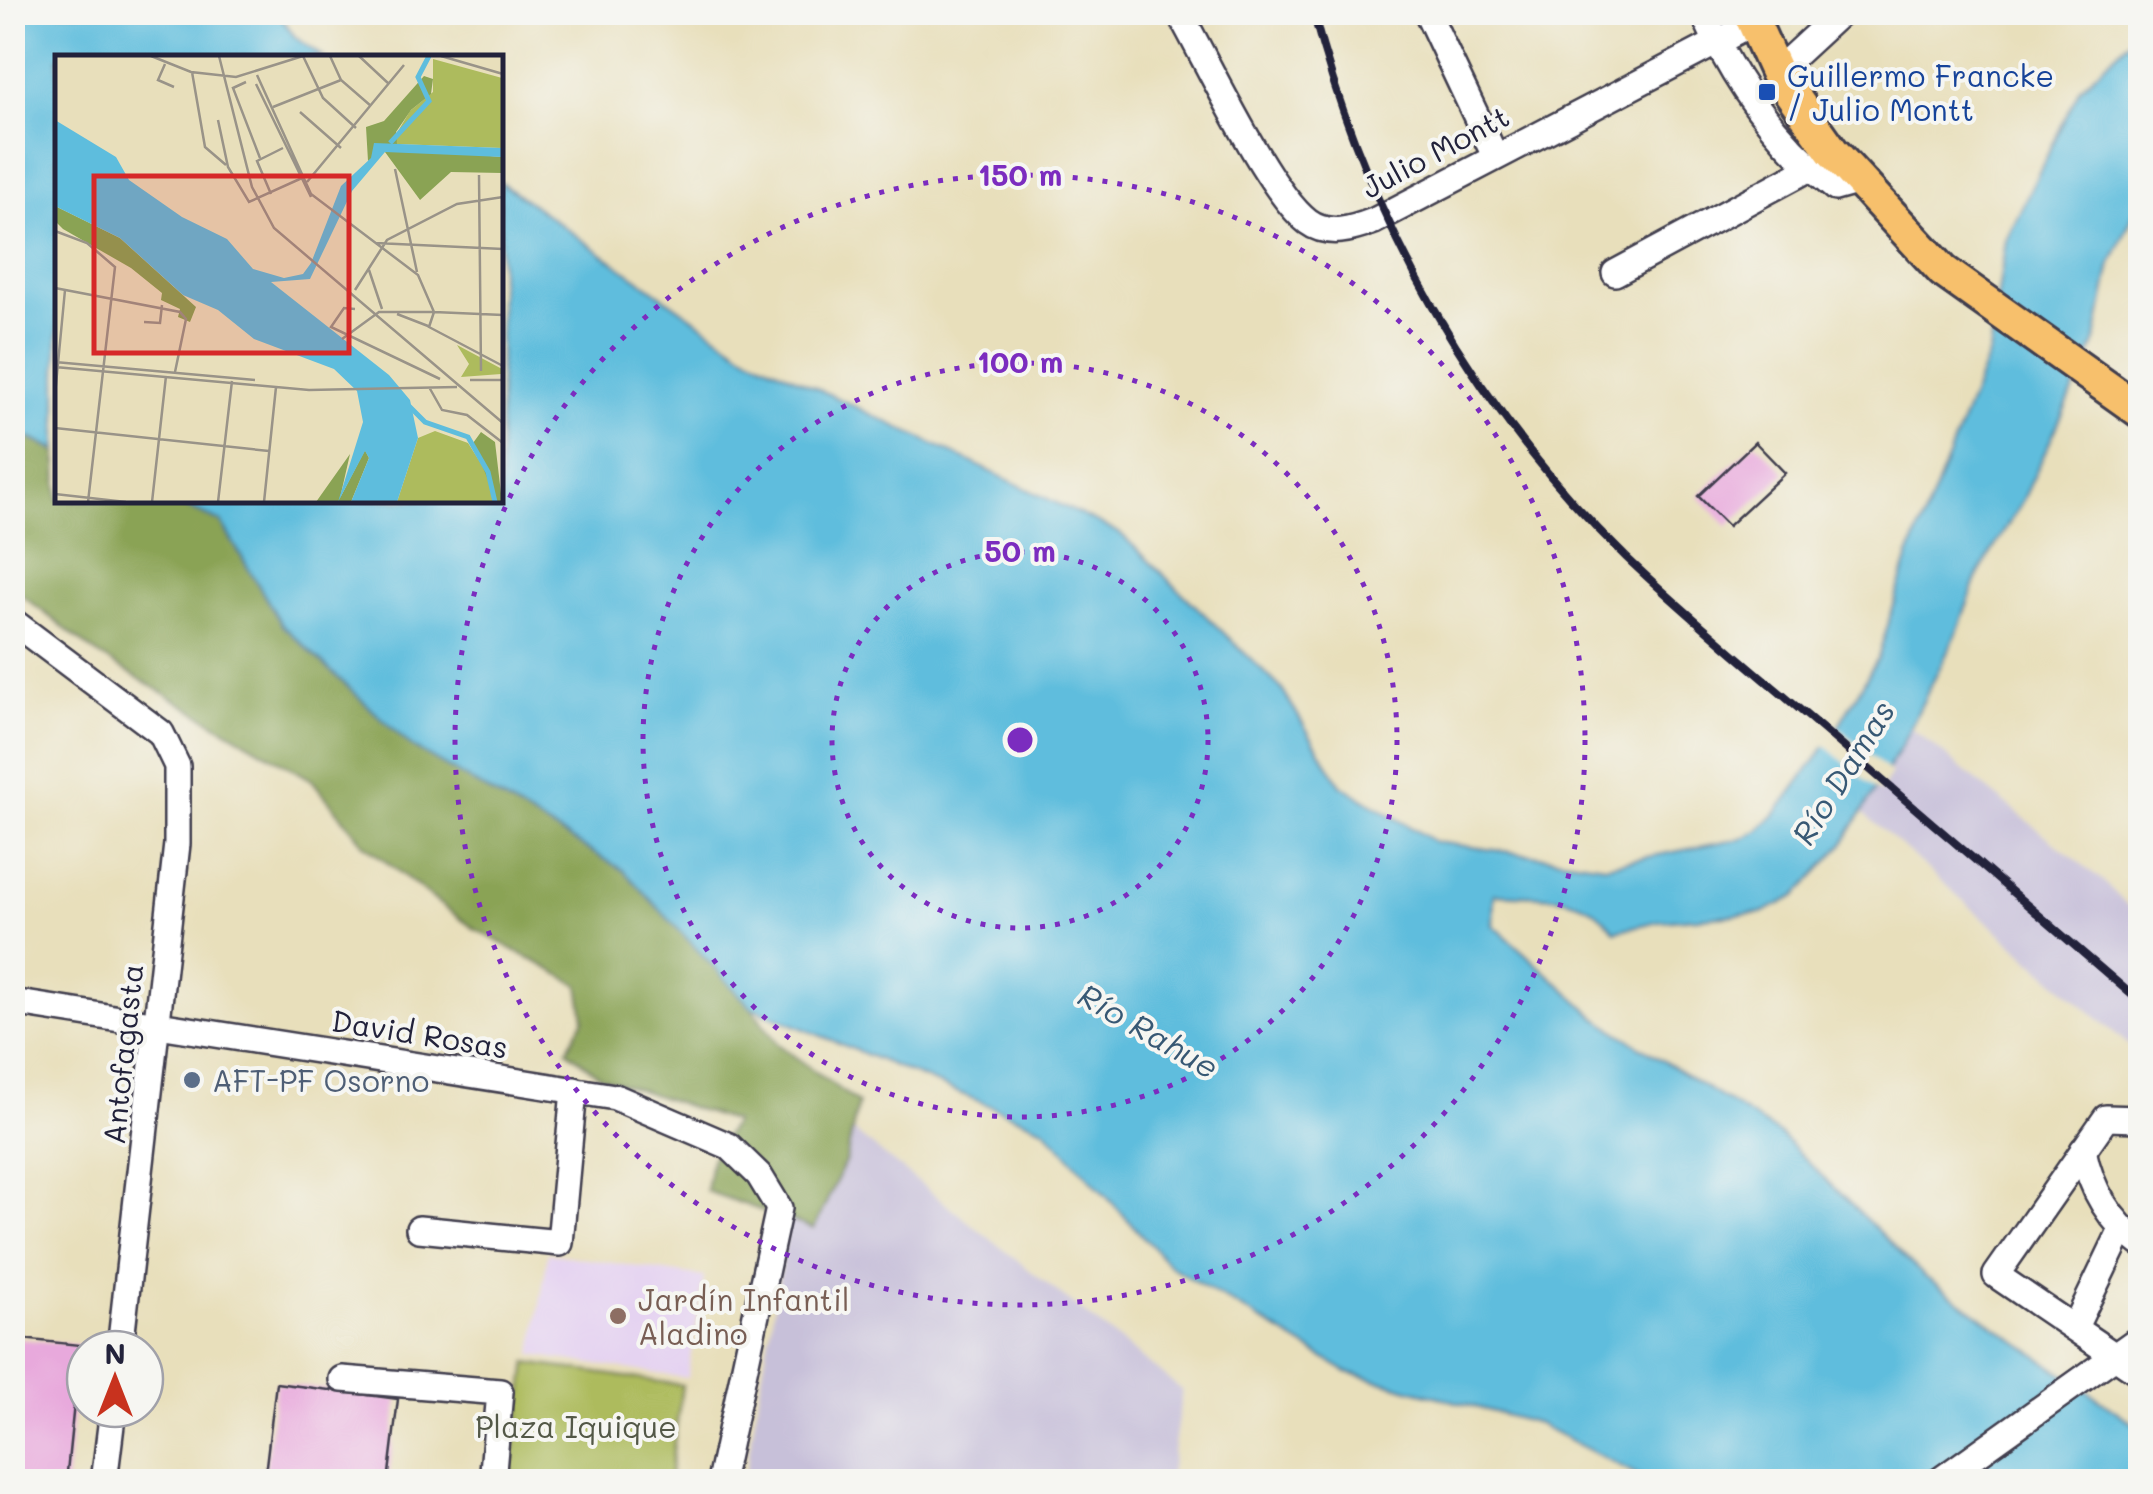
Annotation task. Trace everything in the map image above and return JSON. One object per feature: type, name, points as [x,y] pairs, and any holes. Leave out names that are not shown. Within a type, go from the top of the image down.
[{"type":"main road","points":[[1752,18],[1776,72],[1832,151],[1943,271],[2130,404]]},
{"type":"street","name":"Julio Montt","points":[[1179,12],[1276,186],[1309,223],[1326,230],[1358,228],[1716,42],[1752,18]]},
{"type":"street","points":[[1427,12],[1495,156]]},
{"type":"street","points":[[1703,12],[1733,79],[1810,168],[1835,188],[1860,181]]},
{"type":"street","points":[[1776,72],[1841,12]]},
{"type":"street","points":[[1614,273],[1810,168]]},
{"type":"street","name":"Antofagasta","points":[[12,622],[161,733],[177,766],[177,844],[122,1329]]},
{"type":"street","name":"David Rosas","points":[[12,1002],[615,1097],[729,1146],[759,1175],[780,1208],[720,1482]]},
{"type":"street","points":[[419,1230],[560,1243],[574,1090]]},
{"type":"street","points":[[2140,1119],[2106,1118],[1996,1275],[2140,1372]]},
{"type":"street","points":[[2075,1327],[2131,1236],[2100,1200],[2083,1150]]},
{"type":"street","points":[[1938,1482],[2140,1338]]},
{"type":"street","points":[[342,1379],[500,1392],[492,1482]]},
{"type":"street","points":[[104,1482],[111,1429]]},
{"type":"shaded area","points":[[1911,728],[2103,881],[2140,918],[2140,1055],[1862,812]]},
{"type":"shaded area","points":[[810,1097],[1182,1390],[1169,1481],[744,1482]]},
{"type":"shaded area","name":"Jardín Infantil Aladino","points":[[548,1253],[704,1277],[687,1378],[532,1355]]},
{"type":"green space","points":[[13,431],[55,450],[55,502],[176,502],[221,522],[282,625],[411,746],[623,870],[751,1007],[778,1044],[858,1103],[846,1160],[814,1229],[706,1191],[711,1159],[734,1122],[601,1077],[567,1050],[584,1019],[579,985],[475,929],[441,905],[365,845],[312,780],[97,654],[13,588]]},
{"type":"green space","name":"Plaza Iquique","points":[[527,1363],[682,1385],[669,1481],[510,1481]]},
{"type":"water","points":[[13,12],[278,13],[295,37],[320,55],[55,55],[55,449],[13,431]]},
{"type":"water","points":[[2140,30],[2140,200],[2111,264],[2095,344],[2023,500],[1979,573],[1956,635],[1899,750],[1843,844],[1796,896],[1762,913],[1658,921],[1615,931],[1590,908],[1576,902],[1494,894],[1493,925],[1602,1022],[1779,1134],[1925,1277],[2140,1428],[2140,1481],[1650,1481],[1538,1424],[1347,1372],[1170,1266],[1044,1128],[751,1007],[623,870],[411,746],[282,625],[221,522],[176,502],[502,502],[502,183],[743,353],[1121,534],[1281,688],[1341,785],[1435,842],[1606,865],[1741,839],[1759,830],[1775,815],[1832,737],[1878,658],[1909,556],[1989,353],[2006,240],[2080,88]]},
{"type":"pier","points":[[1834,724],[1891,773],[1880,793],[1822,743]]},
{"type":"building","points":[[1755,442],[1785,473],[1728,526],[1698,496]]},
{"type":"building","points":[[12,1338],[65,1343],[65,1429],[71,1429],[66,1482],[12,1482]]},
{"type":"building","points":[[276,1383],[398,1399],[388,1482],[264,1482]]},
{"type":"railway","points":[[1313,12],[1363,163],[1432,306],[1474,374],[1571,500],[1701,625],[2140,1002]]},
{"type":"place","name":"Guillermo Francke / Julio Montt","points":[[1767,92]]},
{"type":"place","name":"AFT-PF Osorno","points":[[192,1080]]},
{"type":"place","name":"Jardín Infantil Aladino","points":[[618,1316]]},
{"type":"water label","name":"Río Damas","points":[[1842,772]]},
{"type":"water label","name":"Río Rahue","points":[[1149,1030]]}]
